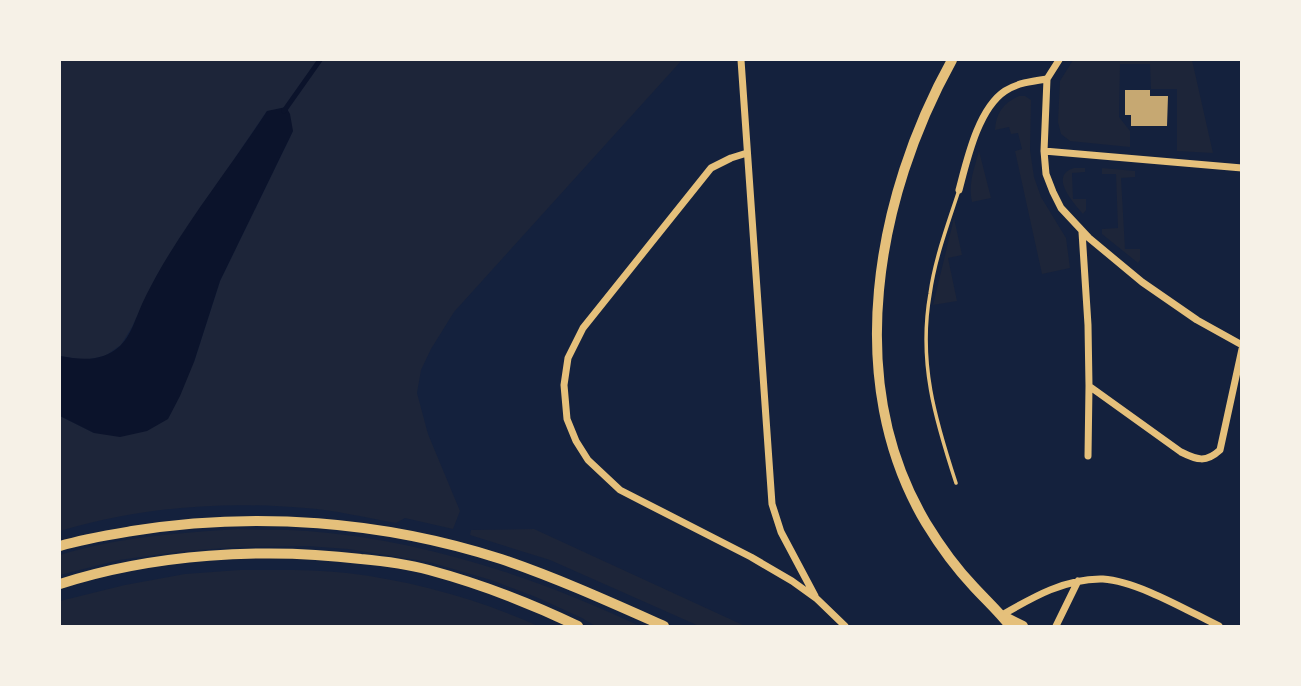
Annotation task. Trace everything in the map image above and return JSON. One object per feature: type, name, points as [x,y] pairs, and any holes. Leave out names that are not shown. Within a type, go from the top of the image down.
[{"type":"street","points":[[741,60],[772,504],[781,532],[817,599]]},
{"type":"street","points":[[952,60],[920,128],[890,224],[877,316],[878,367],[888,430],[901,472],[926,524],[961,573],[1010,626]]},
{"type":"street","points":[[1059,60],[1047,79],[1044,151],[1046,174],[1061,208],[1082,232],[1142,282],[1241,347],[1220,450],[1212,457],[1197,459],[1181,452],[1089,386]]},
{"type":"street","points":[[959,190],[982,118],[990,104],[1007,89],[1047,79]]},
{"type":"street","points":[[1044,151],[1241,167]]},
{"type":"street","points":[[747,153],[711,169],[583,328],[568,358],[564,385],[567,419],[588,460],[620,490],[792,581],[817,599],[845,626]]},
{"type":"street","points":[[1082,232],[1088,325],[1088,456]]},
{"type":"street","points":[[60,546],[116,533],[185,523],[238,520],[352,527],[425,540],[499,559],[595,594],[664,626]]},
{"type":"street","points":[[60,584],[120,569],[184,558],[238,554],[347,557],[427,569],[488,587],[578,626]]},
{"type":"street","points":[[1002,615],[1039,594],[1078,581],[1104,579],[1128,583],[1219,626]]},
{"type":"street","points":[[1056,626],[1078,581]]},
{"type":"street","points":[[1002,615],[1023,626]]},
{"type":"lane","points":[[956,483],[931,398],[926,327],[934,274],[959,190]]},
{"type":"shaded area","points":[[60,60],[682,60],[454,312],[431,349],[421,370],[417,393],[428,434],[460,511],[453,529],[405,518],[396,523],[317,509],[243,505],[151,511],[60,531],[60,416],[94,433],[194,362],[220,281],[293,131],[267,111],[171,252],[121,345],[105,356],[85,360],[60,356]]},
{"type":"shaded area","points":[[1073,60],[1192,60],[1213,153],[1177,151],[1177,89],[1151,89],[1150,64],[1120,64],[1119,117],[1130,131],[1130,147],[1070,141],[1061,134],[1058,122],[1060,81]]},
{"type":"shaded area","points":[[1019,96],[1031,100],[1030,150],[1034,177],[1041,197],[1066,238],[1070,268],[1042,274],[1015,151],[1022,149],[1018,133],[1011,134],[1009,127],[995,130],[1001,109]]},
{"type":"shaded area","points":[[286,107],[293,131],[220,281],[194,362],[168,419],[147,431],[120,437],[94,433],[60,416],[60,356],[84,359],[99,357],[124,342],[159,271],[200,207],[267,111]]},
{"type":"shaded area","points":[[979,151],[991,198],[972,202],[971,183]]},
{"type":"shaded area","points":[[1074,168],[1085,168],[1085,172],[1072,173],[1073,199],[1086,199],[1086,210],[1083,214],[1069,197],[1063,183],[1063,177]]},
{"type":"shaded area","points":[[1102,168],[1135,171],[1135,177],[1121,178],[1125,249],[1140,249],[1138,263],[1102,234],[1102,229],[1118,228],[1116,174],[1102,174]]},
{"type":"shaded area","points":[[954,218],[962,255],[948,258],[957,301],[933,305]]},
{"type":"shaded area","points":[[238,529],[299,530],[351,536],[436,552],[520,577],[640,626],[595,626],[536,597],[491,580],[429,562],[348,549],[307,546],[185,551],[119,560],[60,575],[60,555],[82,549],[148,537]]},
{"type":"shaded area","points":[[534,529],[745,626],[699,626],[550,560],[470,535],[471,530]]},
{"type":"shaded area","points":[[294,570],[372,576],[469,599],[538,626],[60,626],[60,601],[185,574]]},
{"type":"building","points":[[1125,90],[1150,90],[1150,96],[1168,96],[1167,126],[1131,126],[1131,115],[1125,115]]},
{"type":"waterway","points":[[284,111],[320,60]]}]
